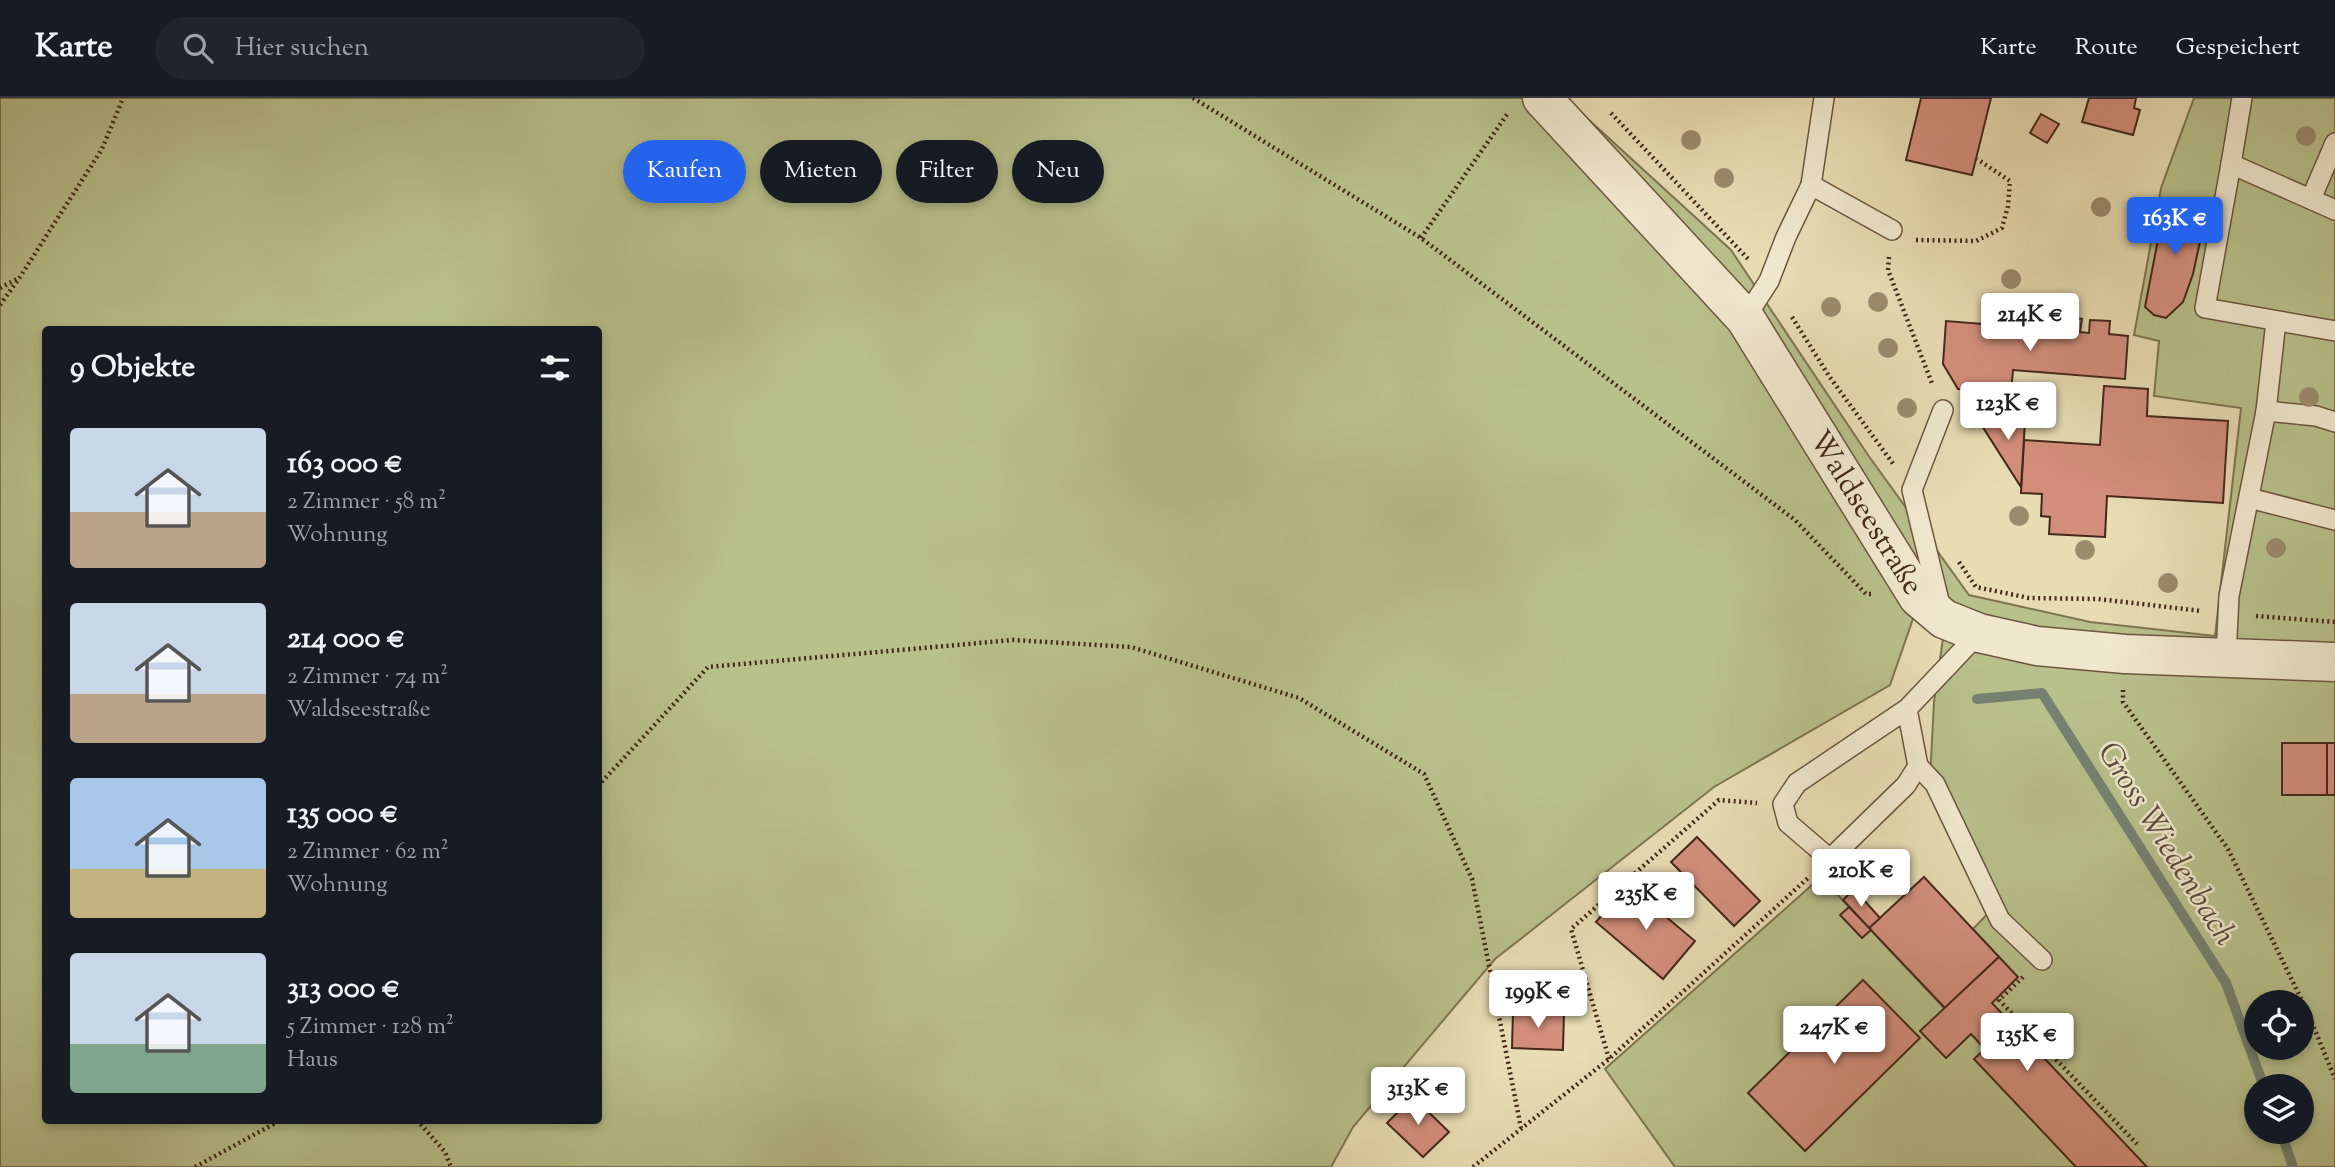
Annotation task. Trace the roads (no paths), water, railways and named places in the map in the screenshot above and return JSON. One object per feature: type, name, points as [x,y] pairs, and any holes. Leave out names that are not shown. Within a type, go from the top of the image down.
[{"type":"street","name":"Waldseestraße","points":[[1526,103],[1745,318],[1931,608],[1979,634],[2037,646],[2125,654],[2335,662]]},
{"type":"lane","points":[[1745,318],[1769,281],[1811,185],[1824,98]]},
{"type":"lane","points":[[2242,98],[2205,308],[2335,331]]},
{"type":"lane","points":[[2311,199],[2335,143]]},
{"type":"lane","points":[[2231,164],[2335,210]]},
{"type":"lane","points":[[1811,185],[1892,230]]},
{"type":"lane","points":[[2226,657],[2229,596],[2266,411],[2276,321]]},
{"type":"lane","points":[[1931,608],[1912,489],[1943,410]]},
{"type":"lane","points":[[2266,411],[2316,416],[2335,422]]},
{"type":"lane","points":[[2249,498],[2335,520]]},
{"type":"lane","points":[[1918,766],[1906,785],[1830,859],[1788,823],[1783,804],[1797,783],[1908,709],[1979,634]]},
{"type":"lane","points":[[1908,709],[1918,766],[1935,784],[2000,920],[2042,960]]},
{"type":"waterway","name":"Gross Wiedenbach","points":[[1977,699],[2042,693],[2226,983],[2259,1074]]},
{"type":"waterway","name":"Gross Wiedenbach","points":[[2285,1144],[2293,1167]]}]
